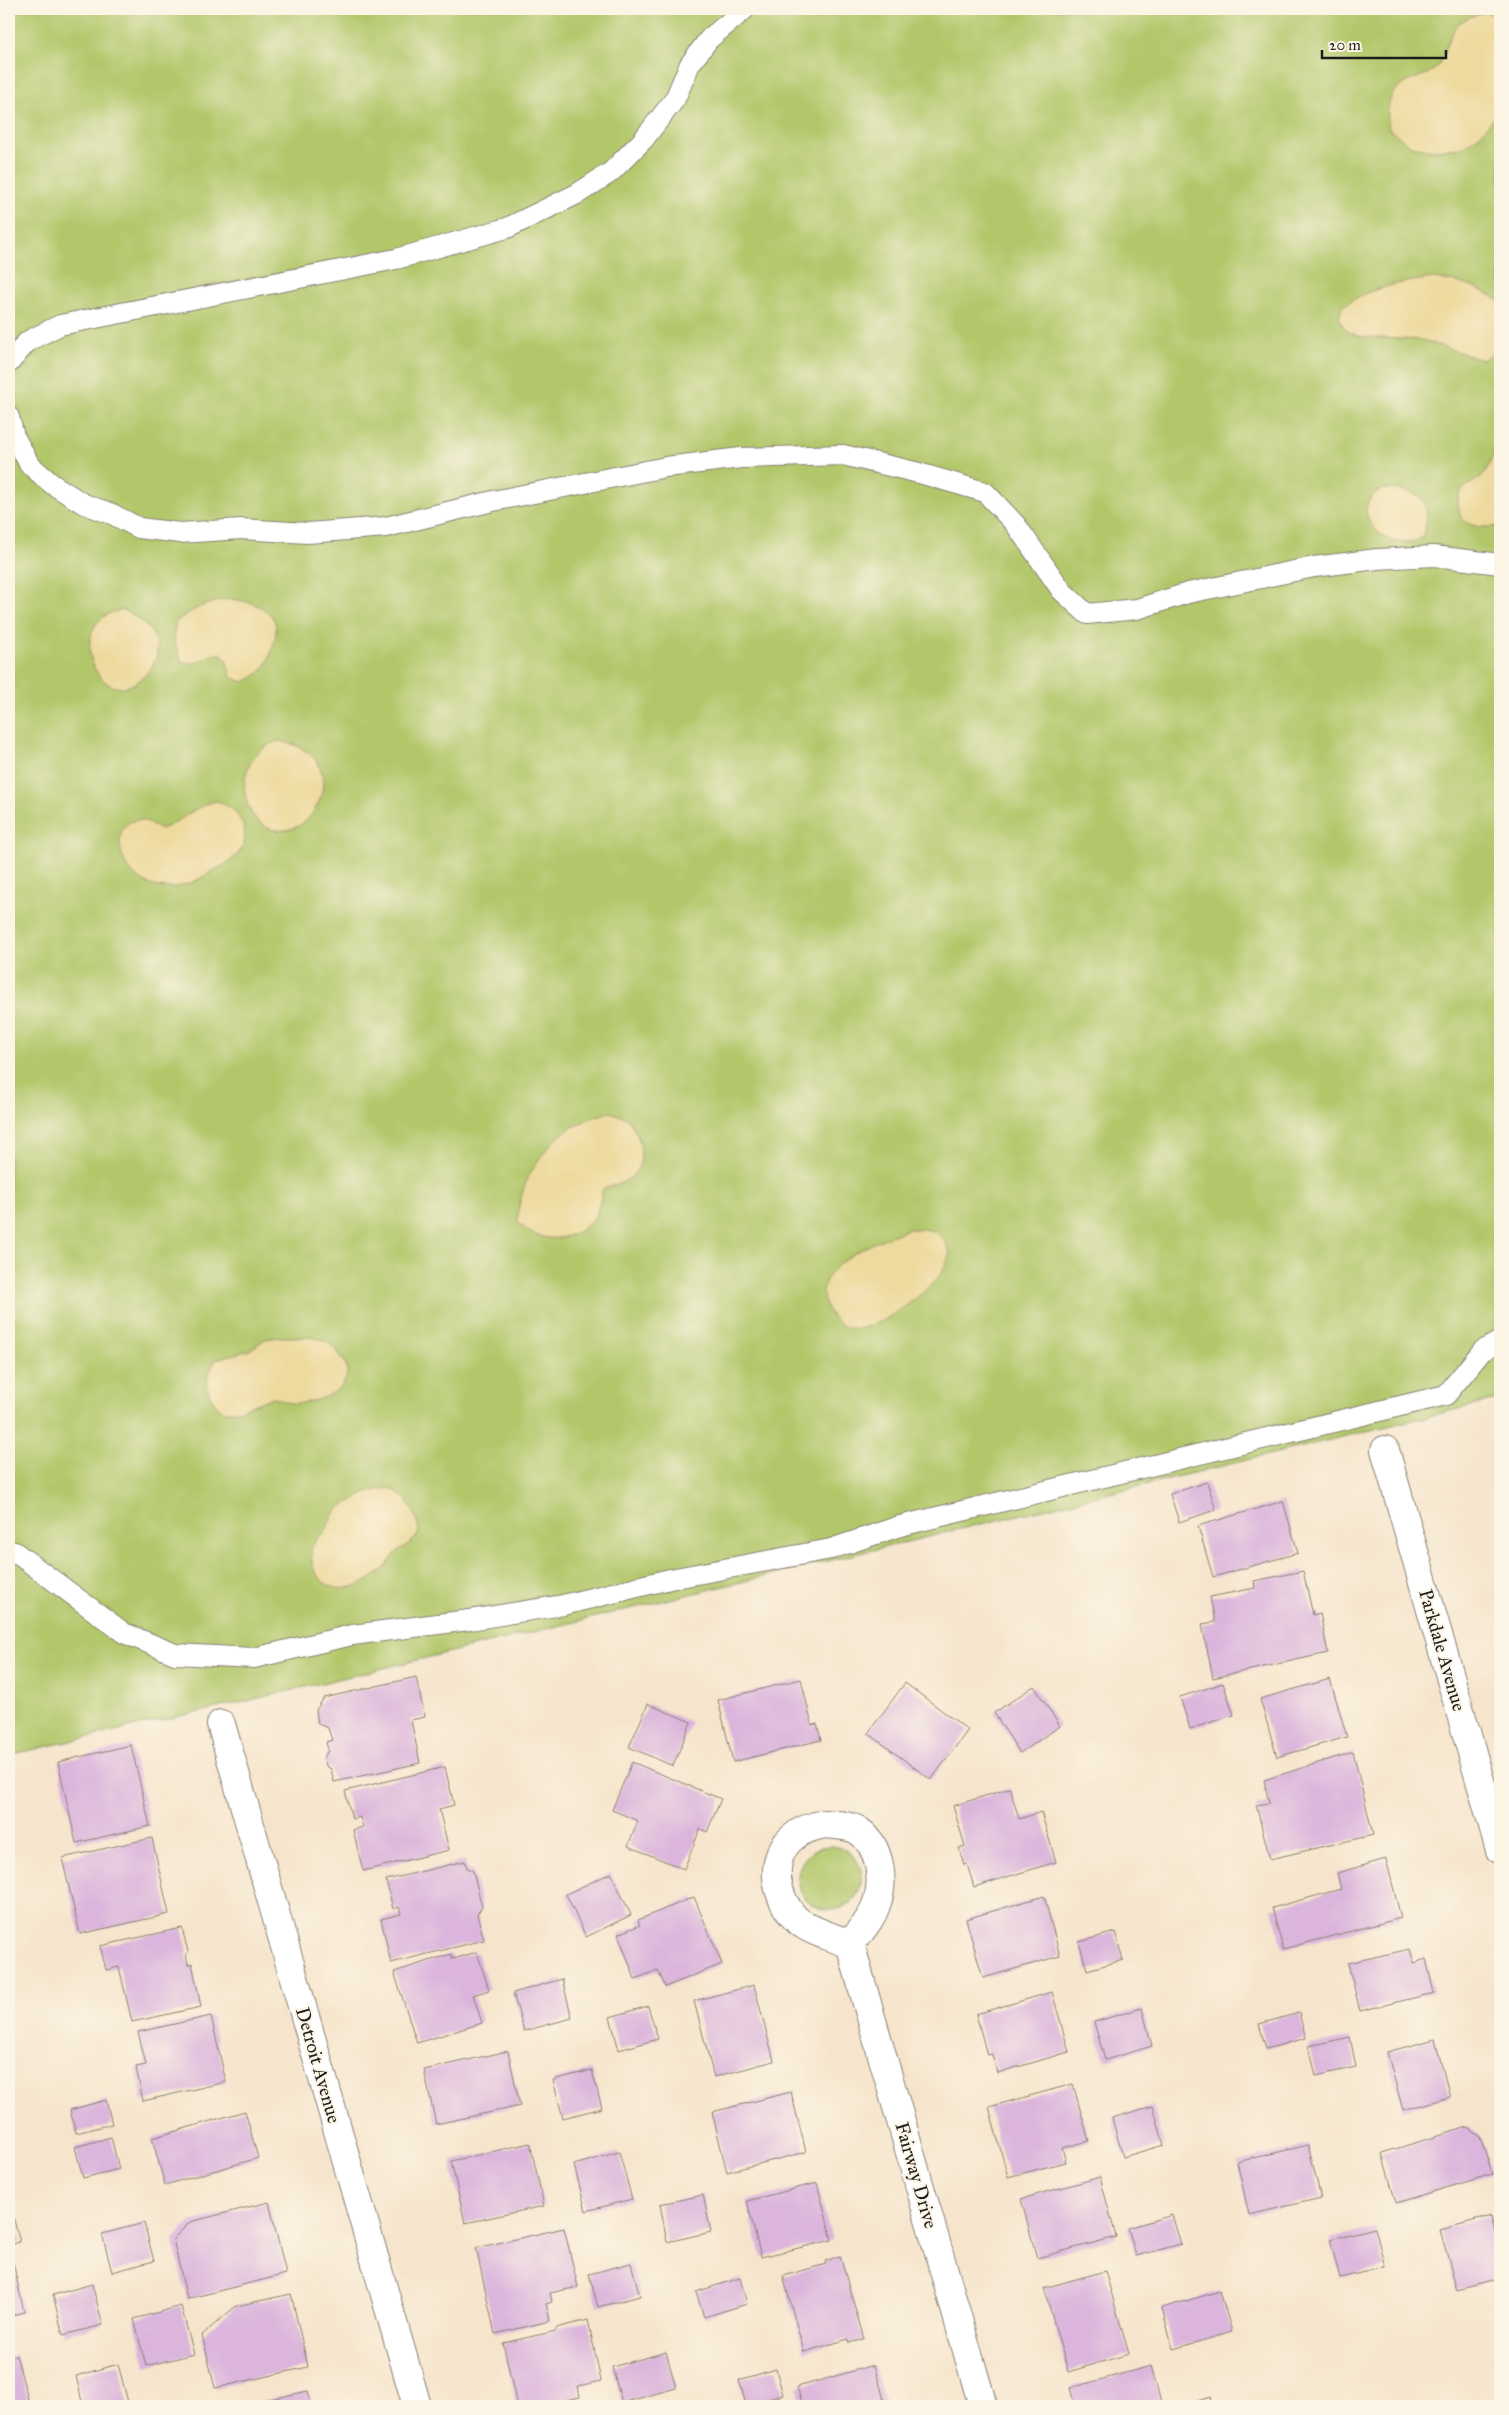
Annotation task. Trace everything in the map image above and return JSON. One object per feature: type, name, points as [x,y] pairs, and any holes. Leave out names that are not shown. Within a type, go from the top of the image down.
[{"type":"street","name":"Parkdale Avenue","points":[[1385,1450],[1500,1850]]},
{"type":"street","name":"Detroit Avenue","points":[[220,1724],[417,2406]]},
{"type":"street","points":[[825,1824],[859,1831],[874,1850],[880,1870],[881,1887],[869,1922],[850,1944],[799,1922],[784,1907],[777,1888],[777,1867],[783,1850],[794,1836],[809,1827],[825,1824]]},
{"type":"street","name":"Fairway Drive","points":[[850,1944],[983,2406]]},
{"type":"lane","points":[[9,363],[28,341],[60,325],[396,259],[507,228],[577,194],[611,172],[643,140],[675,99],[690,64],[709,39],[745,9]]},
{"type":"lane","points":[[9,417],[14,436],[30,465],[52,484],[84,504],[112,514],[140,528],[180,533],[241,529],[308,534],[386,527],[493,501],[666,468],[741,458],[843,455],[919,473],[984,492],[1016,524],[1062,591],[1087,614],[1136,609],[1188,593],[1314,567],[1377,558],[1434,556],[1500,564]]},
{"type":"lane","points":[[11,1550],[124,1633],[175,1654],[254,1658],[352,1635],[469,1620],[563,1605],[670,1579],[831,1549],[900,1526],[1446,1395],[1482,1350],[1500,1341]]},
{"type":"green space","points":[[9,9],[1500,9],[1500,1399],[243,1702],[9,1755]]},
{"type":"green space","points":[[824,1846],[836,1846],[853,1855],[860,1866],[862,1878],[860,1890],[853,1901],[836,1910],[824,1910],[812,1905],[803,1896],[798,1884],[798,1872],[803,1860],[812,1851]]},
{"type":"sand","points":[[1486,12],[1500,16],[1500,110],[1481,134],[1461,148],[1434,150],[1411,146],[1389,129],[1388,111],[1391,97],[1407,82],[1429,73],[1436,67],[1453,32],[1460,23],[1470,17]]},
{"type":"sand","points":[[1435,278],[1477,289],[1500,302],[1500,350],[1482,360],[1423,340],[1362,337],[1348,332],[1339,319],[1342,307],[1374,290],[1386,286]]},
{"type":"sand","points":[[1500,438],[1500,526],[1475,526],[1469,524],[1461,516],[1458,497],[1465,487],[1484,474]]},
{"type":"sand","points":[[1383,489],[1406,491],[1415,494],[1421,499],[1427,514],[1422,538],[1408,542],[1395,541],[1383,536],[1373,528],[1368,518],[1367,507],[1371,497]]},
{"type":"sand","points":[[227,599],[249,602],[263,608],[269,613],[276,626],[274,640],[266,665],[254,677],[243,682],[231,677],[226,659],[222,654],[216,654],[195,663],[182,662],[174,640],[175,623],[181,618],[200,607]]},
{"type":"sand","points":[[123,610],[142,622],[150,630],[155,638],[157,647],[152,667],[143,677],[126,687],[111,686],[100,676],[92,662],[90,645],[93,629],[104,616]]},
{"type":"sand","points":[[278,741],[290,743],[309,753],[316,760],[323,779],[319,802],[308,819],[295,828],[273,830],[260,823],[251,811],[245,796],[245,780],[250,764],[261,750]]},
{"type":"sand","points":[[217,801],[235,813],[240,819],[245,833],[245,841],[242,848],[231,860],[206,875],[179,886],[156,887],[139,878],[127,865],[121,850],[121,835],[127,824],[142,820],[161,829],[202,806]]},
{"type":"sand","points":[[610,1112],[622,1116],[633,1126],[641,1148],[640,1164],[636,1171],[625,1181],[603,1189],[595,1216],[585,1227],[576,1233],[556,1238],[535,1235],[518,1222],[521,1196],[533,1169],[550,1145],[560,1136],[580,1123]]},
{"type":"sand","points":[[909,1229],[929,1230],[943,1239],[950,1252],[940,1275],[906,1306],[881,1321],[857,1328],[846,1327],[840,1324],[826,1306],[823,1291],[827,1278],[837,1266],[850,1256],[882,1239]]},
{"type":"sand","points":[[281,1337],[313,1338],[330,1344],[346,1366],[347,1376],[343,1384],[325,1397],[314,1401],[292,1403],[273,1397],[238,1411],[223,1411],[212,1399],[207,1381],[216,1359],[250,1350],[265,1339]]},
{"type":"sand","points":[[390,1488],[402,1496],[413,1511],[419,1532],[417,1536],[397,1552],[385,1568],[370,1579],[353,1587],[336,1588],[328,1585],[318,1576],[312,1564],[312,1547],[318,1537],[325,1532],[332,1516],[341,1507],[366,1492]]},
{"type":"building","points":[[1207,1482],[1216,1510],[1179,1522],[1170,1494]]},
{"type":"building","points":[[1283,1501],[1298,1553],[1213,1577],[1198,1526]]},
{"type":"building","points":[[1303,1571],[1313,1615],[1320,1613],[1328,1653],[1213,1678],[1202,1624],[1215,1622],[1210,1597],[1255,1588],[1254,1581]]},
{"type":"building","points":[[416,1677],[425,1717],[411,1720],[420,1763],[334,1782],[331,1769],[326,1766],[324,1758],[328,1750],[326,1742],[332,1740],[328,1728],[318,1724],[316,1710],[324,1698]]},
{"type":"building","points":[[801,1679],[812,1725],[817,1724],[821,1740],[733,1762],[718,1700]]},
{"type":"building","points":[[1330,1679],[1347,1737],[1277,1757],[1260,1699]]},
{"type":"building","points":[[905,1683],[968,1730],[931,1780],[868,1733]]},
{"type":"building","points":[[1223,1683],[1234,1715],[1190,1729],[1180,1697]]},
{"type":"building","points":[[1034,1686],[1060,1726],[1020,1753],[994,1713]]},
{"type":"building","points":[[648,1704],[691,1722],[673,1766],[629,1747]]},
{"type":"building","points":[[131,1745],[150,1826],[76,1843],[58,1762]]},
{"type":"building","points":[[1353,1752],[1373,1835],[1270,1859],[1256,1805],[1269,1803],[1264,1780]]},
{"type":"building","points":[[632,1762],[721,1799],[707,1832],[700,1829],[684,1869],[628,1846],[638,1821],[612,1810]]},
{"type":"building","points":[[445,1767],[454,1805],[439,1809],[449,1850],[363,1871],[353,1830],[363,1827],[360,1817],[352,1819],[345,1791]]},
{"type":"building","points":[[1010,1788],[1019,1819],[1041,1812],[1056,1862],[974,1887],[967,1864],[964,1865],[959,1848],[965,1846],[953,1806]]},
{"type":"building","points":[[152,1838],[169,1914],[80,1934],[62,1858]]},
{"type":"building","points":[[1386,1859],[1401,1918],[1283,1949],[1272,1908],[1341,1889],[1337,1873]]},
{"type":"building","points":[[465,1861],[467,1868],[473,1871],[482,1907],[477,1914],[484,1940],[391,1963],[381,1919],[401,1914],[399,1907],[393,1909],[386,1880]]},
{"type":"building","points":[[611,1873],[631,1915],[586,1937],[566,1894]]},
{"type":"building","points":[[1044,1896],[1060,1956],[983,1978],[966,1919]]},
{"type":"building","points":[[694,1897],[722,1964],[665,1987],[658,1970],[635,1979],[618,1934],[640,1925],[638,1920]]},
{"type":"building","points":[[182,1928],[188,1952],[186,1954],[188,1965],[192,1963],[201,2007],[132,2022],[119,1967],[106,1970],[100,1946]]},
{"type":"building","points":[[1115,1932],[1123,1960],[1087,1970],[1079,1942]]},
{"type":"building","points":[[1410,1949],[1414,1963],[1426,1959],[1434,1993],[1360,2011],[1348,1963]]},
{"type":"building","points":[[477,1952],[489,1990],[473,1995],[482,2023],[417,2043],[394,1972],[451,1954],[453,1959]]},
{"type":"building","points":[[562,1979],[572,2018],[524,2031],[513,1993]]},
{"type":"building","points":[[754,1985],[774,2061],[714,2077],[694,2001]]},
{"type":"building","points":[[1052,1992],[1069,2052],[997,2073],[992,2054],[987,2055],[976,2014]]},
{"type":"building","points":[[648,2006],[658,2039],[619,2050],[610,2017]]},
{"type":"building","points":[[1142,2008],[1152,2046],[1105,2060],[1094,2022]]},
{"type":"building","points":[[1299,2013],[1306,2038],[1266,2049],[1259,2024]]},
{"type":"building","points":[[211,2016],[226,2082],[143,2101],[136,2067],[146,2065],[138,2032]]},
{"type":"building","points":[[1350,2037],[1356,2067],[1316,2076],[1309,2046]]},
{"type":"building","points":[[1435,2039],[1450,2097],[1403,2110],[1387,2052]]},
{"type":"building","points":[[508,2051],[520,2106],[436,2124],[424,2070]]},
{"type":"building","points":[[592,2070],[602,2108],[563,2118],[553,2080]]},
{"type":"building","points":[[1073,2084],[1089,2141],[1062,2148],[1066,2162],[1008,2177],[989,2107]]},
{"type":"building","points":[[791,2092],[806,2152],[727,2172],[712,2112]]},
{"type":"building","points":[[106,2100],[112,2124],[76,2133],[70,2110]]},
{"type":"building","points":[[1153,2106],[1164,2145],[1123,2157],[1112,2118]]},
{"type":"building","points":[[245,2111],[258,2158],[165,2185],[152,2138]]},
{"type":"building","points":[[1467,2127],[1480,2136],[1492,2174],[1396,2203],[1382,2153]]},
{"type":"building","points":[[111,2137],[119,2169],[83,2178],[75,2147]]},
{"type":"building","points":[[530,2143],[544,2206],[465,2223],[451,2161]]},
{"type":"building","points":[[1308,2145],[1321,2198],[1249,2215],[1237,2162]]},
{"type":"building","points":[[619,2152],[632,2199],[586,2211],[574,2165]]},
{"type":"building","points":[[1100,2177],[1116,2237],[1037,2258],[1021,2199]]},
{"type":"building","points":[[817,2183],[832,2240],[761,2257],[747,2201]]},
{"type":"building","points":[[703,2195],[711,2232],[667,2242],[660,2204]]},
{"type":"building","points":[[9,2202],[20,2242],[9,2245]]},
{"type":"building","points":[[269,2202],[286,2274],[187,2299],[173,2239],[190,2222]]},
{"type":"building","points":[[1172,2215],[1181,2244],[1136,2256],[1128,2228]]},
{"type":"building","points":[[1491,2216],[1500,2250],[1500,2279],[1457,2290],[1440,2230]]},
{"type":"building","points":[[144,2223],[154,2261],[112,2272],[102,2234]]},
{"type":"building","points":[[564,2228],[578,2287],[550,2293],[552,2302],[546,2304],[550,2321],[495,2334],[476,2248]]},
{"type":"building","points":[[1375,2228],[1385,2267],[1340,2278],[1330,2239]]},
{"type":"building","points":[[840,2256],[864,2339],[849,2343],[848,2339],[804,2352],[783,2276],[826,2264],[825,2261]]},
{"type":"building","points":[[13,2262],[24,2312],[9,2316],[9,2263]]},
{"type":"building","points":[[631,2263],[640,2296],[598,2307],[589,2274]]},
{"type":"building","points":[[1105,2271],[1129,2354],[1068,2372],[1044,2288]]},
{"type":"building","points":[[740,2278],[747,2304],[704,2317],[696,2292]]},
{"type":"building","points":[[92,2284],[103,2325],[63,2335],[53,2295]]},
{"type":"building","points":[[1220,2291],[1232,2332],[1173,2349],[1162,2308]]},
{"type":"building","points":[[291,2294],[308,2367],[215,2388],[202,2335],[236,2306]]},
{"type":"building","points":[[181,2306],[194,2354],[146,2366],[134,2319]]},
{"type":"building","points":[[588,2320],[601,2381],[578,2386],[580,2397],[538,2406],[517,2406],[503,2343],[556,2331],[556,2328]]},
{"type":"building","points":[[666,2352],[676,2388],[622,2403],[612,2367]]},
{"type":"building","points":[[16,2355],[30,2406],[9,2406],[9,2357]]},
{"type":"building","points":[[118,2364],[129,2406],[83,2406],[76,2376]]},
{"type":"building","points":[[874,2365],[886,2406],[803,2406],[797,2387]]},
{"type":"building","points":[[1151,2366],[1162,2406],[1075,2406],[1070,2388]]},
{"type":"building","points":[[776,2369],[783,2395],[746,2405],[739,2380]]},
{"type":"building","points":[[308,2391],[312,2406],[248,2406],[247,2404]]},
{"type":"building","points":[[1210,2397],[1213,2406],[1182,2406]]}]
